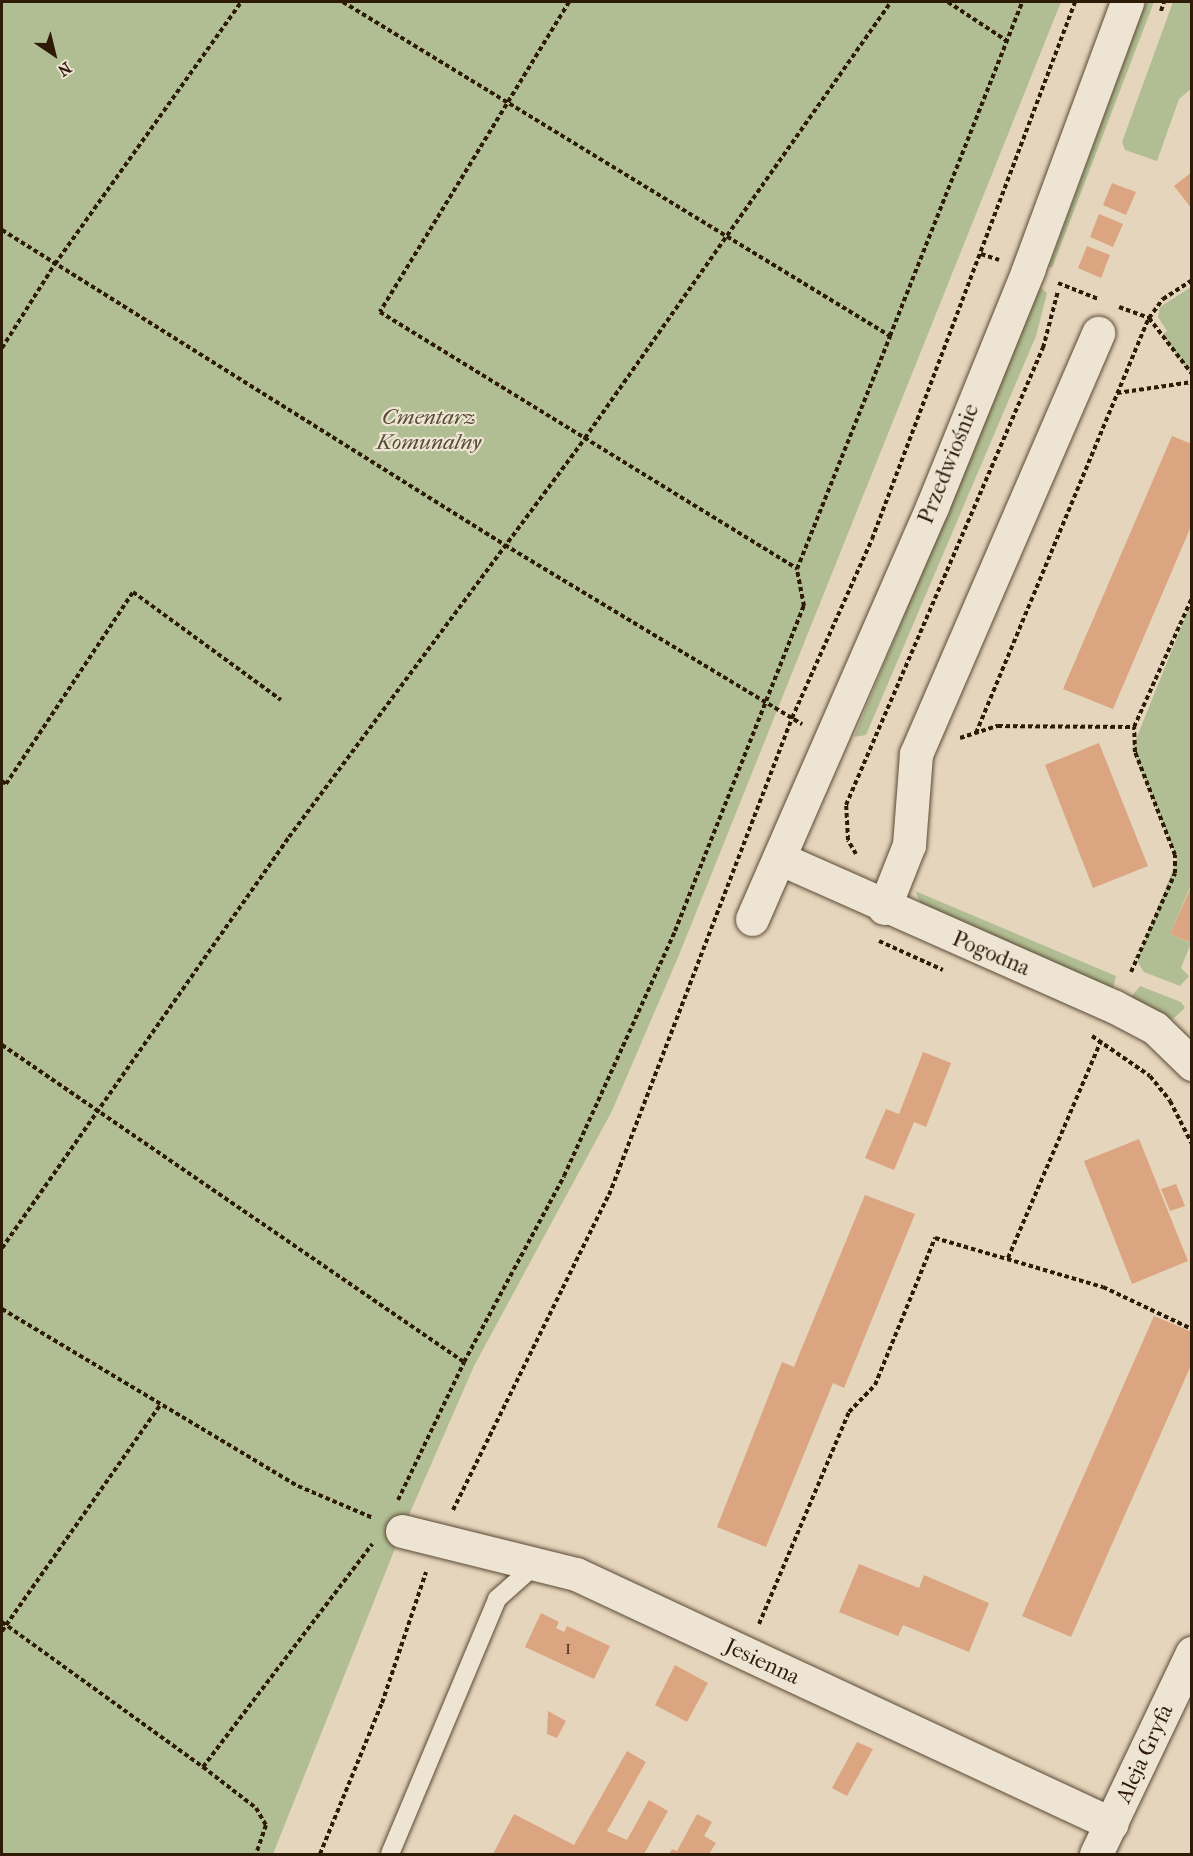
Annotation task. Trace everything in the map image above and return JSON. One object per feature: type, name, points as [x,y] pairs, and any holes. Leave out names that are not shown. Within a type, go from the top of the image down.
[{"type":"street","name":"Przedwiośnie","points":[[752,919],[781,859],[1028,270],[1127,2]]},
{"type":"street","points":[[884,908],[909,845],[916,754],[1098,333]]},
{"type":"street","name":"Pogodna","points":[[781,859],[884,908],[1155,1028],[1191,1064]]},
{"type":"street","name":"Jesienna","points":[[395,1528],[532,1567],[576,1574],[1112,1824]]},
{"type":"street","name":"Aleja Gryfa","points":[[1096,1854],[1191,1653]]},
{"type":"lane","points":[[390,1854],[497,1599],[532,1567]]},
{"type":"path","points":[[2,348],[55,264],[241,2]]},
{"type":"path","points":[[343,2],[890,336]]},
{"type":"path","points":[[569,2],[510,104],[380,312],[797,569]]},
{"type":"path","points":[[2,1248],[289,837],[585,438],[891,2]]},
{"type":"path","points":[[948,2],[1007,41]]},
{"type":"path","points":[[203,1767],[395,1528],[464,1362],[564,1176],[675,931],[804,606],[797,569],[1022,2]]},
{"type":"path","points":[[320,1854],[382,1703],[437,1540],[609,1195],[792,718],[872,539],[1075,2]]},
{"type":"path","points":[[1157,23],[1164,2]]},
{"type":"path","points":[[2,230],[505,545],[765,705],[809,727]]},
{"type":"path","points":[[898,877],[855,854],[848,840],[846,805],[1043,348],[1064,273]]},
{"type":"path","points":[[976,733],[1149,318],[1163,299],[1191,280]]},
{"type":"path","points":[[1117,393],[1191,382]]},
{"type":"path","points":[[2,781],[6,784],[133,592],[281,700]]},
{"type":"path","points":[[1131,972],[1175,873],[1174,855],[1135,752],[1134,727],[1191,598]]},
{"type":"path","points":[[952,740],[998,726],[1134,727]]},
{"type":"path","points":[[889,947],[948,972]]},
{"type":"path","points":[[1085,1031],[1137,1065],[1161,1088],[1191,1144]]},
{"type":"path","points":[[1007,1258],[1101,1041]]},
{"type":"path","points":[[2,1046],[464,1362]]},
{"type":"path","points":[[758,1629],[849,1412],[875,1385],[935,1238],[1103,1287],[1191,1329]]},
{"type":"path","points":[[2,1309],[298,1486],[395,1528]]},
{"type":"path","points":[[2,1630],[3,1624],[160,1405]]},
{"type":"path","points":[[3,1624],[203,1767],[256,1808],[266,1825],[256,1854]]},
{"type":"green space","name":"Cmentarz Komunalny","points":[[2,2],[1061,2],[679,955],[612,1111],[474,1366],[402,1531],[273,1854],[2,1854]]},
{"type":"green space","points":[[1146,2],[1154,2],[1052,268],[1049,266]]},
{"type":"green space","points":[[1173,2],[1191,2],[1191,89],[1179,99],[1157,161],[1125,150],[1122,142]]},
{"type":"green space","points":[[1040,287],[1047,293],[1036,336],[866,735],[854,737]]},
{"type":"green space","points":[[1191,287],[1191,374],[1162,335],[1167,331],[1158,317],[1160,307]]},
{"type":"green space","points":[[1191,603],[1191,885],[1170,934],[1191,943],[1181,968],[1189,976],[1180,986],[1144,972],[1137,961],[1177,859],[1132,749]]},
{"type":"green space","points":[[915,891],[1116,976],[1113,989],[921,904]]},
{"type":"green space","points":[[1140,986],[1181,1002],[1185,1008],[1173,1019],[1166,1018],[1131,997]]},
{"type":"building","points":[[1192,172],[1192,209],[1174,186]]},
{"type":"building","points":[[1112,183],[1136,192],[1126,215],[1103,205]]},
{"type":"building","points":[[1099,214],[1123,224],[1113,247],[1090,237]]},
{"type":"building","points":[[1087,246],[1110,255],[1101,278],[1078,268]]},
{"type":"building","points":[[1172,436],[1192,444],[1192,524],[1113,709],[1063,689]]},
{"type":"building","points":[[1099,743],[1148,866],[1093,888],[1045,765]]},
{"type":"building","points":[[1192,885],[1192,943],[1170,934]]},
{"type":"building","points":[[923,1052],[951,1063],[926,1127],[914,1122],[894,1170],[865,1158],[886,1109],[899,1114]]},
{"type":"building","points":[[1139,1139],[1188,1261],[1132,1284],[1084,1161]]},
{"type":"building","points":[[1176,1184],[1185,1206],[1170,1211],[1161,1189]]},
{"type":"building","points":[[865,1195],[915,1214],[844,1388],[833,1383],[766,1547],[717,1527],[782,1362],[794,1367]]},
{"type":"building","points":[[1154,1316],[1192,1332],[1192,1363],[1071,1637],[1022,1616]]},
{"type":"building","points":[[859,1564],[919,1588],[924,1575],[989,1603],[969,1652],[903,1625],[898,1636],[839,1612]]},
{"type":"building","points":[[541,1613],[559,1622],[556,1628],[564,1632],[567,1626],[610,1646],[594,1679],[525,1647]]},
{"type":"building","points":[[675,1665],[708,1683],[687,1722],[655,1705]]},
{"type":"building","points":[[548,1711],[566,1721],[557,1738],[547,1734]]},
{"type":"building","points":[[857,1742],[873,1749],[847,1796],[832,1788]]},
{"type":"building","points":[[627,1751],[646,1762],[607,1831],[627,1840],[649,1800],[668,1811],[644,1854],[493,1854],[514,1814],[574,1845]]},
{"type":"building","points":[[697,1814],[712,1822],[704,1836],[716,1843],[709,1854],[669,1854],[672,1849],[677,1851]]}]
